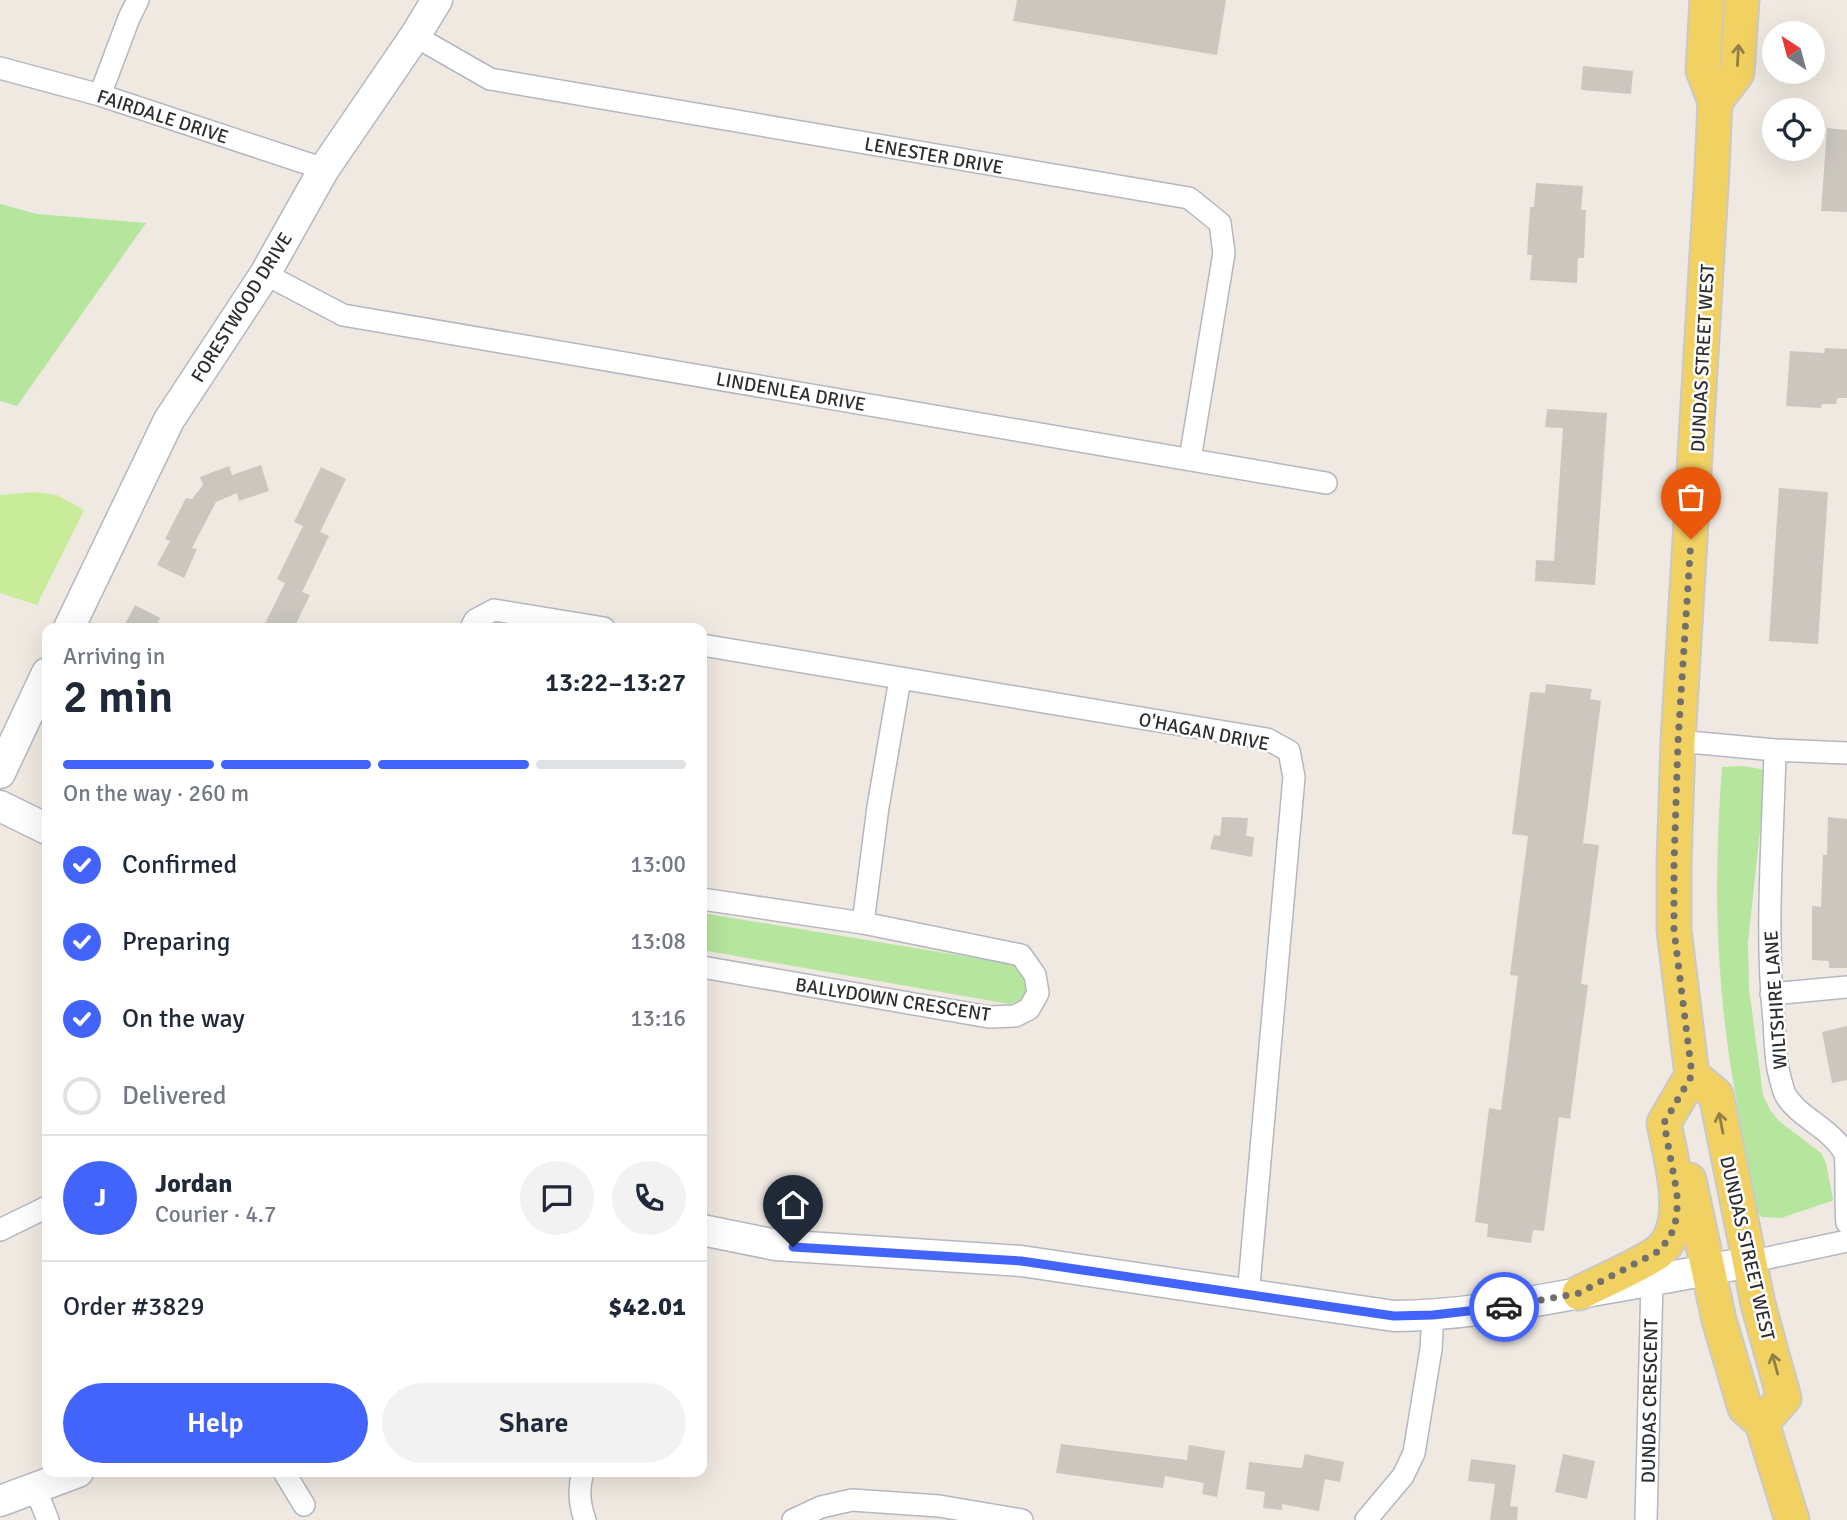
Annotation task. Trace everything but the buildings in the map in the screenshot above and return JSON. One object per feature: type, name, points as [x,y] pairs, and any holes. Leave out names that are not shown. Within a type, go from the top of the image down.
[{"type":"main road","name":"DUNDAS STREET WEST","points":[[1707,0],[1703,70],[1715,102],[1678,741],[1674,930],[1692,1197],[1720,1320],[1745,1408],[1762,1423],[1792,1520]]},
{"type":"main road","points":[[1715,102],[1737,73],[1742,0]]},
{"type":"main road","name":"DUNDAS STREET WEST","points":[[1684,1089],[1716,1095],[1749,1262],[1784,1398],[1762,1423]]},
{"type":"main road","points":[[1579,1293],[1659,1251],[1670,1237],[1675,1225],[1677,1193],[1664,1123],[1684,1089]]},
{"type":"street","points":[[100,95],[138,0]]},
{"type":"street","name":"FORESTWOOD DRIVE","points":[[71,623],[169,420],[265,274],[324,169],[437,0]]},
{"type":"street","name":"LENESTER DRIVE","points":[[415,36],[489,79],[1189,198],[1220,223],[1224,253],[1190,459]]},
{"type":"street","name":"FAIRDALE DRIVE","points":[[0,68],[100,95],[324,169]]},
{"type":"street","name":"LINDENLEA DRIVE","points":[[265,274],[343,315],[1326,482]]},
{"type":"street","points":[[474,623],[494,610],[573,623]]},
{"type":"street","name":"O'HAGAN DRIVE","points":[[707,646],[1267,739],[1289,751],[1294,777],[1248,1296]]},
{"type":"street","points":[[863,923],[878,807],[900,678]]},
{"type":"street","points":[[0,774],[42,684]]},
{"type":"street","points":[[1678,741],[1775,750],[1847,753]]},
{"type":"street","name":"WILTSHIRE LANE","points":[[1775,750],[1769,919],[1771,994],[1778,1068],[1785,1094],[1835,1141],[1846,1156],[1844,1207],[1847,1223]]},
{"type":"street","points":[[0,806],[42,827]]},
{"type":"street","name":"BALLYDOWN CRESCENT","points":[[707,901],[863,923],[1021,955],[1035,975],[1038,993],[1029,1009],[1014,1016],[989,1017],[707,968]]},
{"type":"street","points":[[1771,994],[1847,987]]},
{"type":"street","points":[[0,1230],[42,1209]]},
{"type":"street","points":[[707,1231],[776,1245],[1021,1261],[1394,1316],[1433,1315],[1512,1306],[1709,1270],[1847,1241]]},
{"type":"street","name":"DUNDAS CRESCENT","points":[[1646,1520],[1652,1281]]},
{"type":"street","points":[[1366,1520],[1410,1464],[1431,1349],[1433,1315]]},
{"type":"street","points":[[0,1501],[64,1477]]},
{"type":"street","points":[[287,1477],[304,1505]]},
{"type":"street","points":[[581,1477],[579,1498],[585,1520]]},
{"type":"street","points":[[34,1488],[48,1520]]},
{"type":"street","points":[[793,1520],[829,1505],[852,1500],[939,1506],[1022,1520]]},
{"type":"green space","points":[[0,204],[37,214],[146,223],[17,406],[0,401]]},
{"type":"green space","points":[[34,492],[57,495],[84,510],[37,605],[0,593],[0,495]]},
{"type":"green space","points":[[1722,767],[1761,769],[1766,774],[1748,943],[1749,988],[1763,1095],[1779,1121],[1821,1153],[1826,1163],[1833,1199],[1781,1218],[1762,1217],[1758,1213],[1735,1092],[1722,1001],[1717,894]]},
{"type":"green space","points":[[707,914],[1018,965],[1030,988],[1024,1000],[1009,1004],[707,951]]},
{"type":"way so far","points":[[1504,1307],[1579,1293],[1659,1251],[1675,1225],[1677,1193],[1664,1123],[1692,1075],[1674,930],[1678,741],[1691,539]]},
{"type":"route","points":[[793,1247],[1021,1261],[1394,1316],[1433,1315],[1504,1307]]}]
